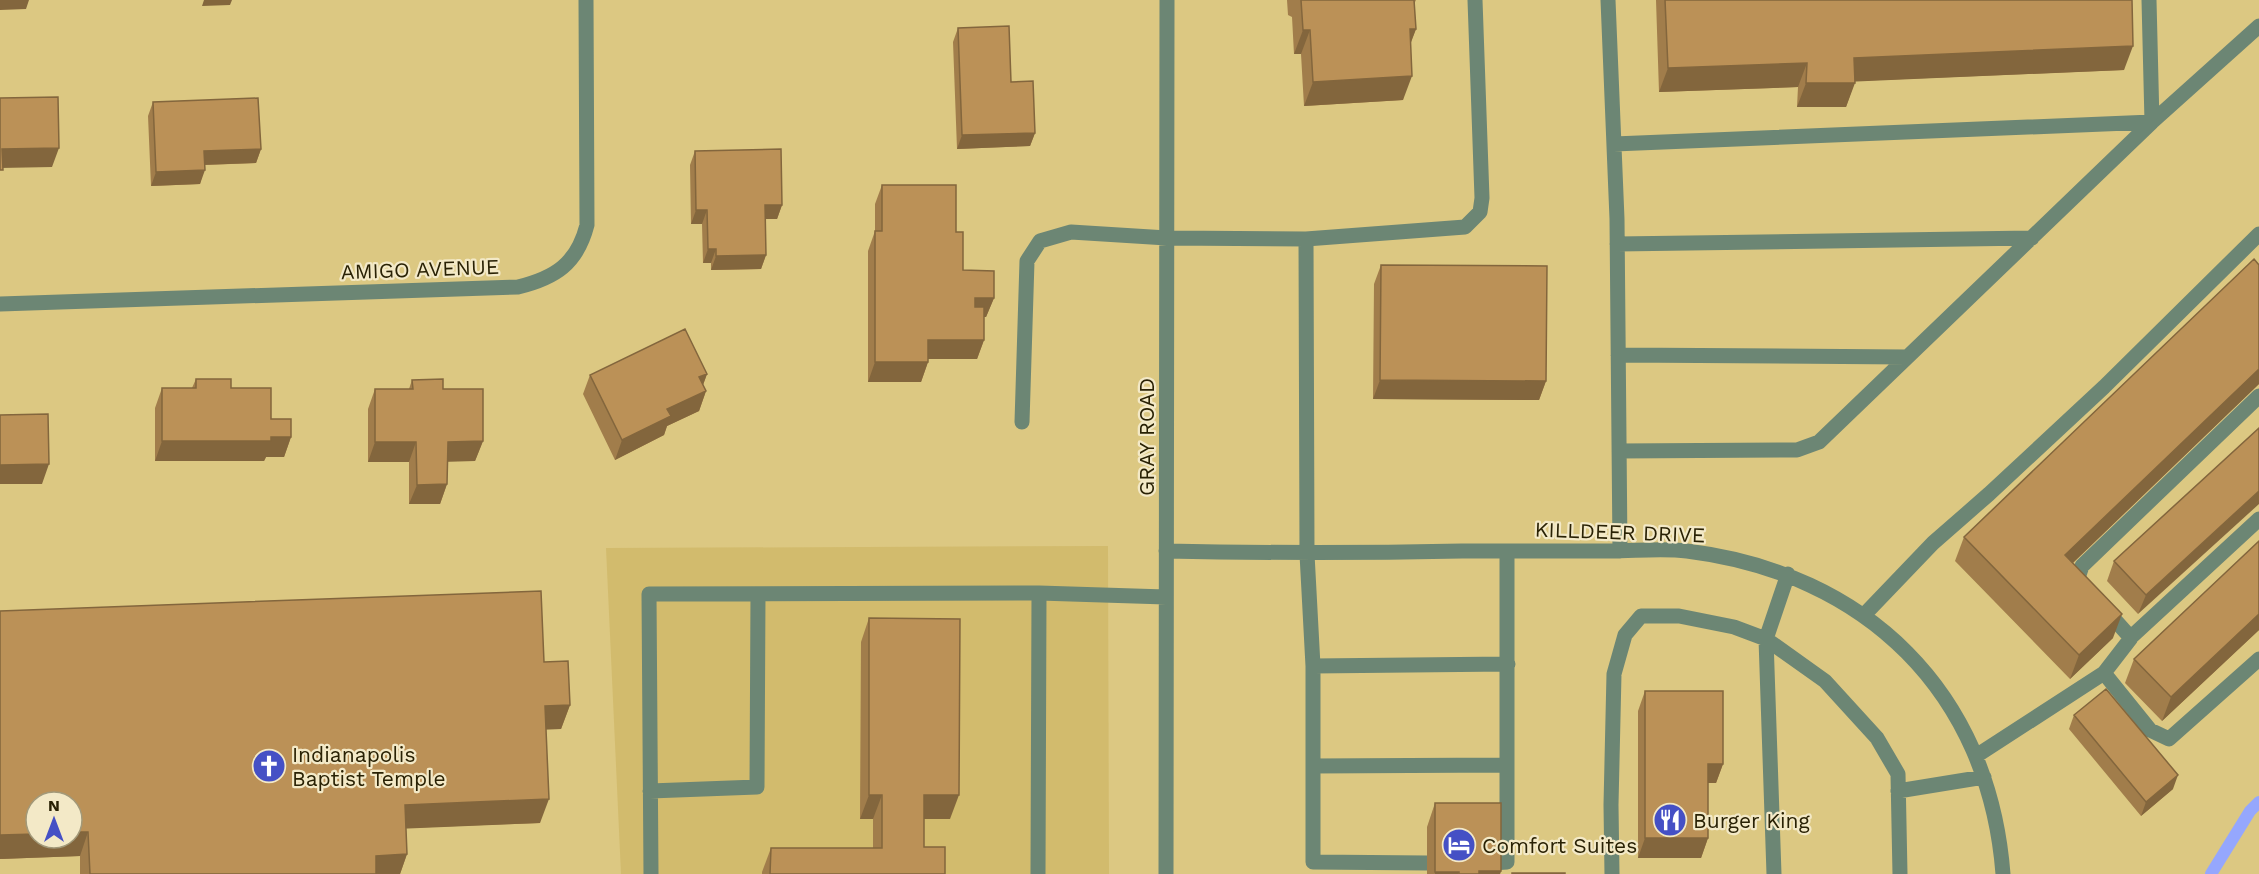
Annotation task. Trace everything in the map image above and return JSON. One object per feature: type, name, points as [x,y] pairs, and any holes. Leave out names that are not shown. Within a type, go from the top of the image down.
[{"type":"street","name":"AMIGO AVENUE","points":[[0,304],[518,287],[539,282],[567,265],[584,237],[587,225],[586,0]]},
{"type":"street","name":"GRAY ROAD","points":[[1166,874],[1167,0]]},
{"type":"street","points":[[1022,422],[1027,261],[1040,241],[1071,232],[1167,238],[1306,239],[1465,227],[1480,212],[1482,198],[1475,0]]},
{"type":"street","points":[[1608,0],[1617,244],[1620,551]]},
{"type":"street","points":[[2149,0],[2152,123]]},
{"type":"street","points":[[1619,451],[1797,450],[1819,442],[2152,123],[2259,26]]},
{"type":"street","points":[[1614,144],[2152,123]]},
{"type":"street","points":[[1864,615],[1933,543],[2247,255],[2259,234]]},
{"type":"street","points":[[1617,244],[2032,238]]},
{"type":"street","points":[[1306,239],[1307,554],[1314,666],[1313,861],[1426,863]]},
{"type":"street","points":[[1618,356],[1907,357]]},
{"type":"street","points":[[2129,639],[2131,638],[2110,614],[2077,581],[2082,566],[2259,396]]},
{"type":"street","points":[[1976,756],[2104,673],[2129,639],[2259,519]]},
{"type":"street","name":"KILLDEER DRIVE","points":[[1166,551],[1307,554],[1685,551],[1754,563],[1788,574],[1803,580],[1864,615],[1904,649],[1927,674],[1957,717],[1984,777],[1995,817],[2003,874]]},
{"type":"street","points":[[1492,863],[1507,862],[1507,551]]},
{"type":"street","points":[[1774,874],[1766,639],[1788,574]]},
{"type":"street","points":[[1038,874],[1039,593]]},
{"type":"street","points":[[651,874],[649,594],[1039,593],[1166,597]]},
{"type":"street","points":[[650,790],[757,787],[758,594]]},
{"type":"street","points":[[1612,874],[1614,674],[1624,635],[1641,616],[1679,616],[1734,627],[1766,639],[1825,681],[1877,738],[1898,774],[1900,874]]},
{"type":"street","points":[[2104,673],[2150,730],[2169,739],[2259,659]]},
{"type":"street","points":[[1314,666],[1508,664]]},
{"type":"street","points":[[1314,766],[1507,765]]},
{"type":"street","points":[[1898,790],[1984,777]]},
{"type":"shaded area","points":[[1108,546],[1109,874],[621,874],[606,548]]},
{"type":"building","points":[[1301,0],[1414,0],[1416,29],[1410,29],[1412,76],[1313,82],[1310,30],[1303,30]]},
{"type":"building","points":[[1665,0],[2132,0],[2133,46],[1854,58],[1855,83],[1806,83],[1807,63],[1668,68]]},
{"type":"building","points":[[1009,26],[1011,82],[1033,81],[1035,133],[962,135],[958,28]]},
{"type":"building","points":[[58,97],[59,148],[2,149],[3,170],[0,170],[0,98]]},
{"type":"building","points":[[258,98],[261,149],[204,151],[205,170],[156,172],[153,102]]},
{"type":"building","points":[[781,149],[782,205],[765,205],[766,255],[716,256],[716,249],[708,249],[707,210],[696,210],[695,151]]},
{"type":"building","points":[[882,185],[956,185],[956,232],[963,232],[963,270],[994,271],[994,298],[975,298],[975,307],[984,307],[984,340],[928,340],[928,362],[875,362],[875,231],[882,231]]},
{"type":"building","points":[[2254,259],[2259,265],[2259,369],[2065,555],[2122,614],[2079,655],[1964,537]]},
{"type":"building","points":[[1381,265],[1547,266],[1546,381],[1380,380]]},
{"type":"building","points":[[685,329],[707,374],[699,377],[706,391],[667,409],[671,416],[622,440],[590,375]]},
{"type":"building","points":[[196,379],[231,379],[231,388],[271,388],[271,419],[291,419],[291,437],[271,437],[271,441],[162,441],[162,388],[196,388]]},
{"type":"building","points":[[443,379],[443,389],[483,389],[483,441],[448,442],[447,484],[417,485],[416,442],[375,442],[375,389],[413,389],[412,380]]},
{"type":"building","points":[[48,414],[49,464],[0,465],[0,415]]},
{"type":"building","points":[[2259,428],[2259,491],[2146,595],[2114,561]]},
{"type":"building","points":[[2259,541],[2259,614],[2171,697],[2134,659]]},
{"type":"building","name":"Indianapolis Baptist Temple","points":[[541,591],[544,662],[568,661],[570,705],[545,706],[549,799],[405,805],[407,854],[376,856],[376,874],[90,874],[88,832],[84,832],[84,790],[24,790],[24,834],[0,835],[0,611]]},
{"type":"building","points":[[869,618],[960,619],[959,795],[924,795],[924,847],[945,847],[945,874],[770,874],[771,848],[882,848],[882,795],[869,795]]},
{"type":"building","points":[[2106,689],[2178,775],[2146,802],[2074,715]]},
{"type":"building","name":"Burger King","points":[[1645,691],[1723,691],[1723,764],[1708,764],[1708,838],[1645,838]]},
{"type":"building","points":[[1435,803],[1501,803],[1501,871],[1479,871],[1479,874],[1435,872]]},
{"type":"building","points":[[1565,873],[1565,874],[1512,874]]},
{"type":"waterway","points":[[2211,874],[2250,811],[2259,802]]},
{"type":"place","name":"Indianapolis Baptist Temple","points":[[269,766]]},
{"type":"place","name":"Burger King","points":[[1670,820]]},
{"type":"place","name":"Comfort Suites","points":[[1459,845]]}]
